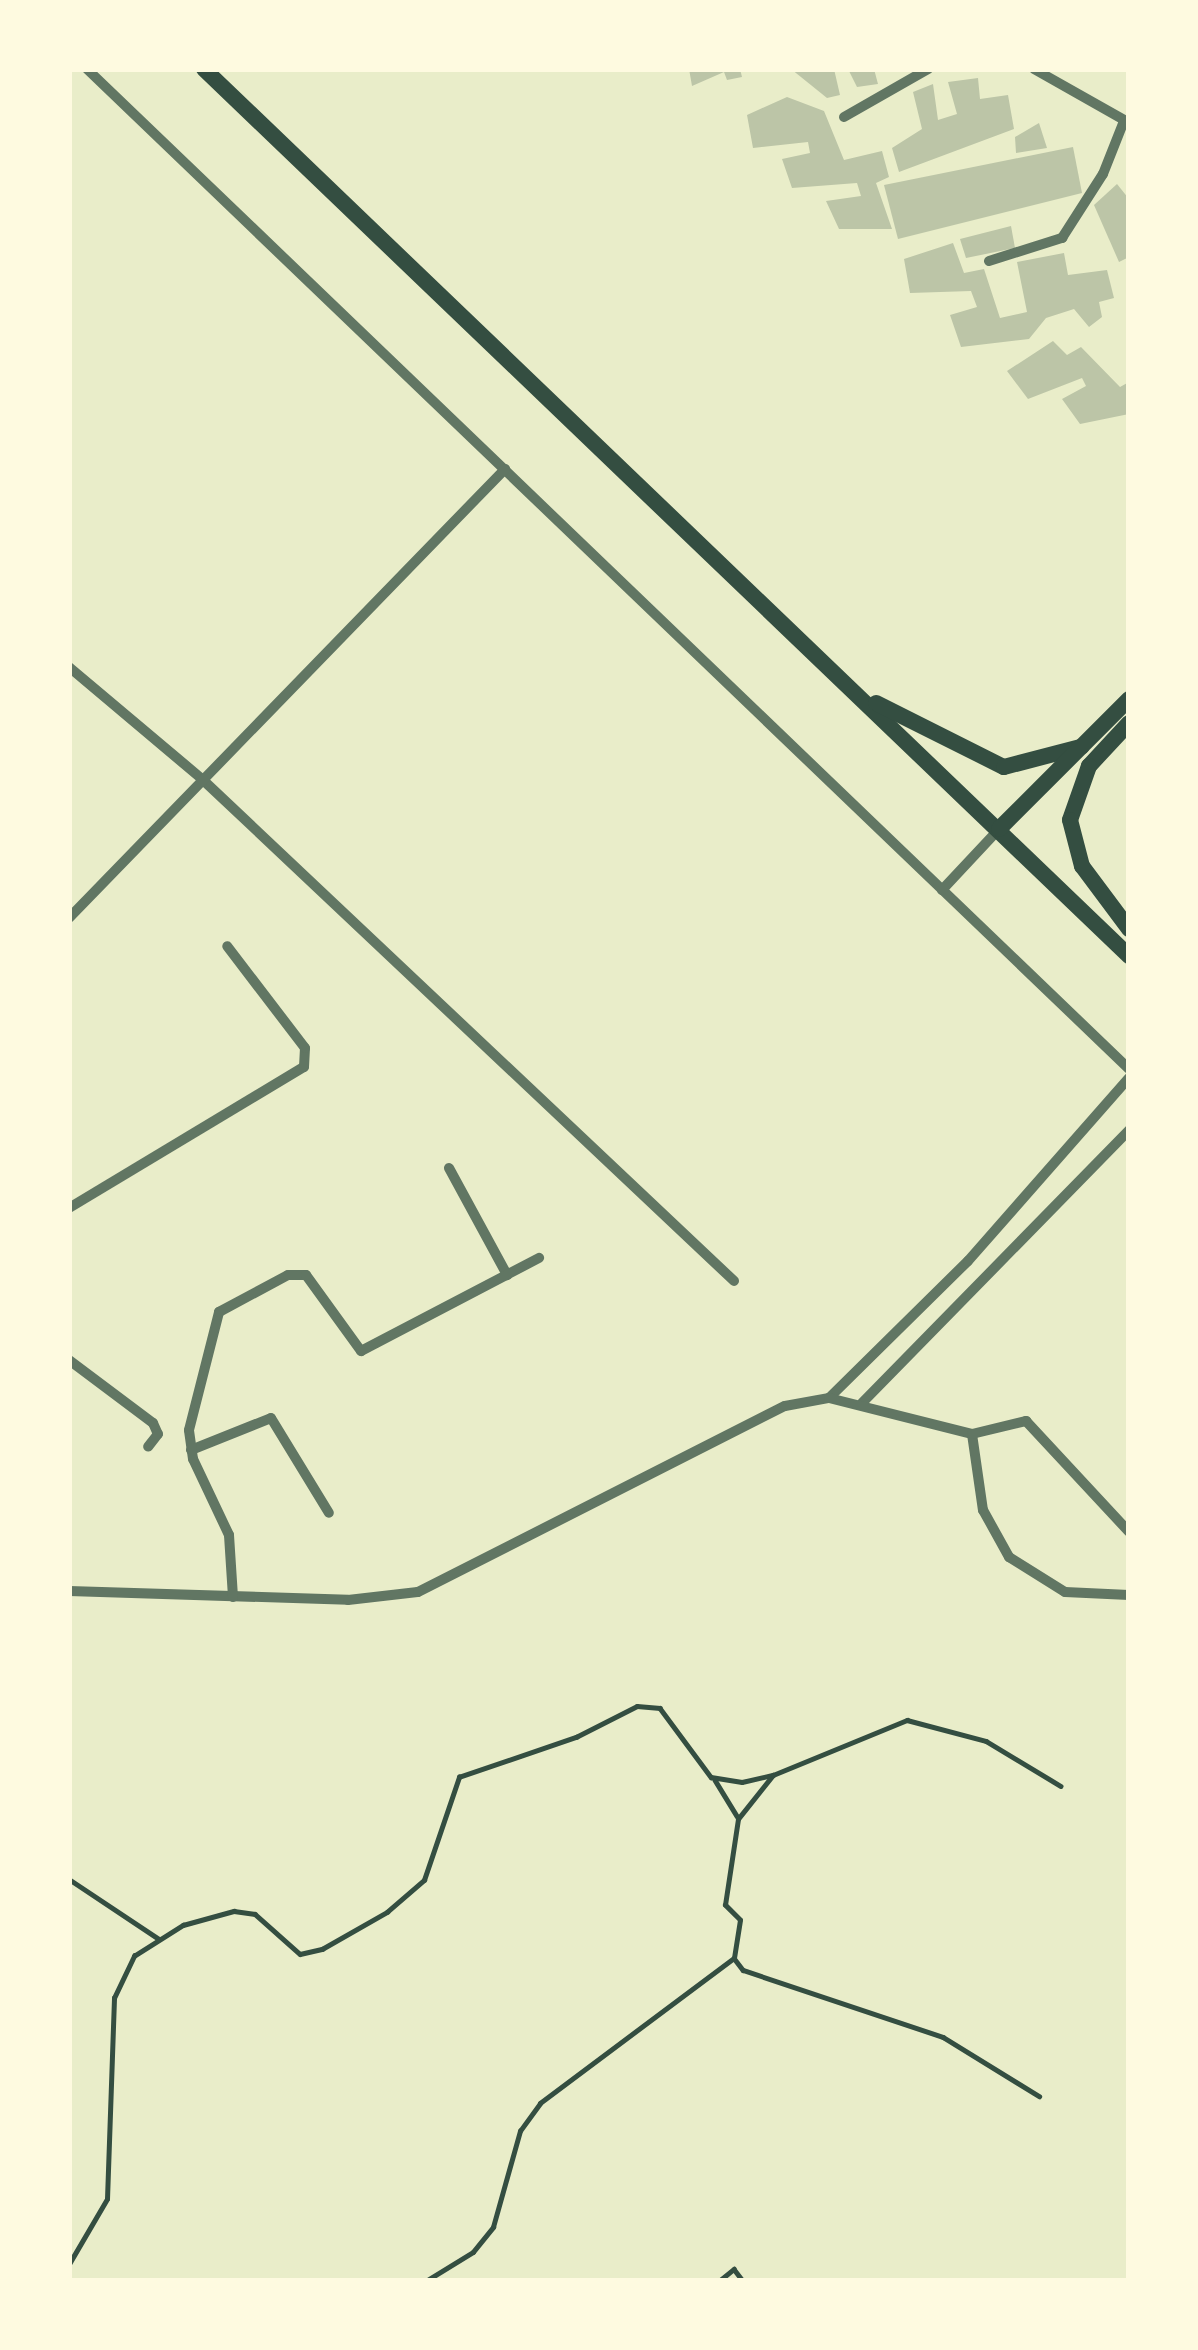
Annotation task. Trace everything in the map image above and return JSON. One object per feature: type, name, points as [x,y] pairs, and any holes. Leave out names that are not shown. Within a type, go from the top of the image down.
[{"type":"main road","points":[[204,69],[1129,956]]},
{"type":"main road","points":[[855,691],[1004,767],[1081,747]]},
{"type":"main road","points":[[999,829],[1129,699]]},
{"type":"main road","points":[[1129,723],[1089,766],[1070,820],[1082,866],[1129,928]]},
{"type":"street","points":[[87,69],[1129,1069]]},
{"type":"street","points":[[844,117],[928,69]]},
{"type":"street","points":[[989,261],[1062,238],[1103,174],[1127,120],[1104,115],[1034,69]]},
{"type":"street","points":[[69,918],[505,469]]},
{"type":"street","points":[[69,667],[203,779],[734,1280]]},
{"type":"street","points":[[942,890],[999,829]]},
{"type":"street","points":[[69,1208],[304,1067],[304,1048],[227,946]]},
{"type":"street","points":[[829,1398],[968,1261],[1129,1078]]},
{"type":"street","points":[[862,1403],[1129,1130]]},
{"type":"street","points":[[449,1168],[507,1275]]},
{"type":"street","points":[[232,1597],[229,1535],[191,1450],[212,1324],[227,1305],[288,1275],[306,1275],[362,1351],[539,1258]]},
{"type":"street","points":[[69,1360],[153,1424],[158,1434],[148,1447]]},
{"type":"street","points":[[69,1591],[387,1598],[446,1582],[785,1406],[829,1398],[972,1434],[1019,1420],[1036,1426],[1129,1532]]},
{"type":"street","points":[[191,1450],[271,1418],[329,1513]]},
{"type":"street","points":[[972,1434],[983,1510],[1009,1556],[1065,1592],[1129,1595]]},
{"type":"path","points":[[69,2264],[107,2199],[114,1998],[134,1956],[160,1939],[234,1911],[255,1914],[300,1954],[322,1949],[387,1912],[424,1880],[459,1777],[576,1737],[637,1706],[660,1708],[738,1819]]},
{"type":"path","points":[[711,1777],[742,1782],[773,1775],[907,1720],[986,1741],[1061,1786]]},
{"type":"path","points":[[426,2281],[473,2252],[494,2227],[520,2131],[540,2103],[734,1958],[740,1920],[725,1905],[738,1819],[773,1775]]},
{"type":"path","points":[[69,1879],[160,1939]]},
{"type":"path","points":[[734,1958],[743,1970],[944,2038],[1039,2096]]},
{"type":"path","points":[[719,2281],[734,2269],[743,2281]]},
{"type":"building","points":[[689,69],[740,69],[742,77],[727,80],[724,72],[692,86]]},
{"type":"building","points":[[791,69],[834,69],[840,95],[827,98]]},
{"type":"building","points":[[848,69],[874,69],[878,84],[857,87]]},
{"type":"building","points":[[978,78],[980,99],[1008,95],[1014,129],[899,172],[892,148],[922,129],[913,92],[933,84],[938,120],[957,114],[948,82]]},
{"type":"building","points":[[787,97],[824,111],[844,160],[882,151],[889,177],[876,183],[892,229],[839,229],[826,201],[861,196],[857,183],[792,188],[782,159],[810,153],[808,142],[753,148],[747,115]]},
{"type":"building","points":[[1039,123],[1047,148],[1016,153],[1015,137]]},
{"type":"building","points":[[1073,147],[1082,193],[898,239],[884,185]]},
{"type":"building","points":[[1117,184],[1129,199],[1129,257],[1119,262],[1094,205]]},
{"type":"building","points":[[1011,226],[1015,248],[966,258],[960,239]]},
{"type":"building","points":[[953,243],[964,273],[984,269],[1000,318],[1027,312],[1017,262],[1064,253],[1068,275],[1107,270],[1114,298],[1099,302],[1102,317],[1089,327],[1074,309],[1046,318],[1029,339],[961,347],[950,315],[977,307],[971,291],[910,293],[904,259]]},
{"type":"building","points":[[1053,341],[1067,355],[1081,347],[1120,387],[1129,382],[1129,414],[1080,424],[1062,399],[1086,386],[1082,378],[1028,399],[1007,371]]}]
